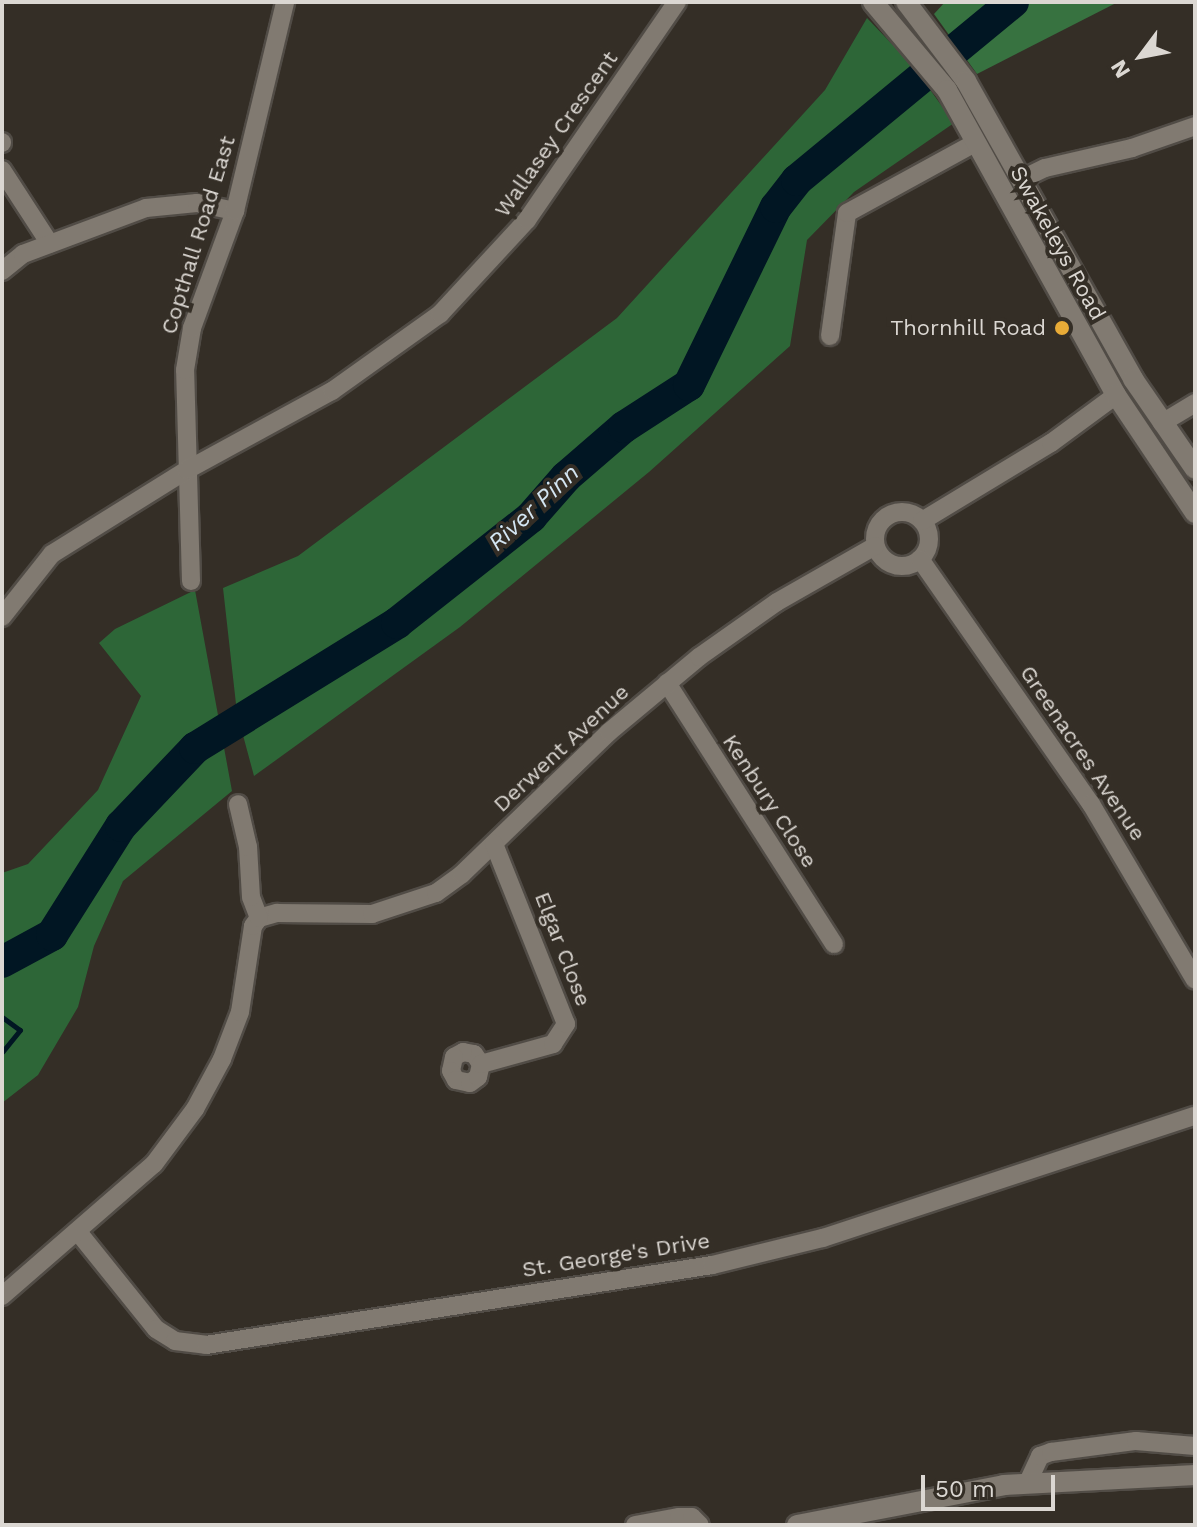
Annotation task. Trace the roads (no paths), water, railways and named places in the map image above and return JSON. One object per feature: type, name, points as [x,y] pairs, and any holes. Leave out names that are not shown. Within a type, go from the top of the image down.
[{"type":"main road","name":"Swakeleys Road","points":[[873,2],[900,28],[947,90],[1116,395],[1195,513]]},
{"type":"main road","name":"Swakeleys Road","points":[[906,2],[966,81],[1162,423],[1195,469]]},
{"type":"main road","points":[[1011,208],[1027,188]]},
{"type":"main road","points":[[797,1525],[1028,1482],[1195,1475]]},
{"type":"street","name":"Copthall Road East","points":[[191,581],[185,370],[192,328],[235,211],[285,2]]},
{"type":"street","name":"Wallasey Crescent","points":[[2,617],[52,554],[187,470],[332,391],[440,314],[527,220],[677,2]]},
{"type":"street","points":[[1027,188],[1045,168],[1132,148],[1195,126]]},
{"type":"street","points":[[830,336],[847,213],[975,143]]},
{"type":"street","points":[[2,170],[50,244]]},
{"type":"street","points":[[2,271],[23,254],[146,208],[197,203],[235,211]]},
{"type":"street","points":[[922,521],[1051,443],[1116,395]]},
{"type":"street","points":[[1162,423],[1195,403]]},
{"type":"street","points":[[909,512],[922,521],[929,539],[920,559],[895,566],[875,546],[877,528],[890,514],[909,512]]},
{"type":"street","name":"Derwent Avenue","points":[[259,918],[277,913],[372,914],[406,906],[450,884],[667,683],[777,602],[875,546]]},
{"type":"street","name":"Greenacres Avenue","points":[[920,559],[1091,804],[1195,980]]},
{"type":"street","name":"Kenbury Close","points":[[667,683],[834,944]]},
{"type":"street","points":[[2,1296],[154,1164],[195,1109],[240,1012],[253,926],[259,918],[251,897],[248,847],[238,804]]},
{"type":"street","name":"Elgar Close","points":[[481,1064],[553,1044],[566,1024],[494,844]]},
{"type":"street","name":"St. George's Drive","points":[[78,1232],[156,1329],[175,1341],[206,1345],[712,1265],[823,1238],[1195,1116]]},
{"type":"street","points":[[1028,1482],[1040,1456],[1051,1452],[1136,1441],[1195,1446]]},
{"type":"street","points":[[635,1525],[679,1517],[692,1517],[700,1525]]},
{"type":"waterway","name":"River Pinn","points":[[2,962],[52,935],[121,826],[195,748],[397,623],[531,517],[566,477],[624,427],[689,385],[776,207],[797,180],[1013,2]]},
{"type":"waterway","points":[[2,1017],[20,1030],[2,1052]]},
{"type":"place","name":"Thornhill Road","points":[[1062,328]]}]
